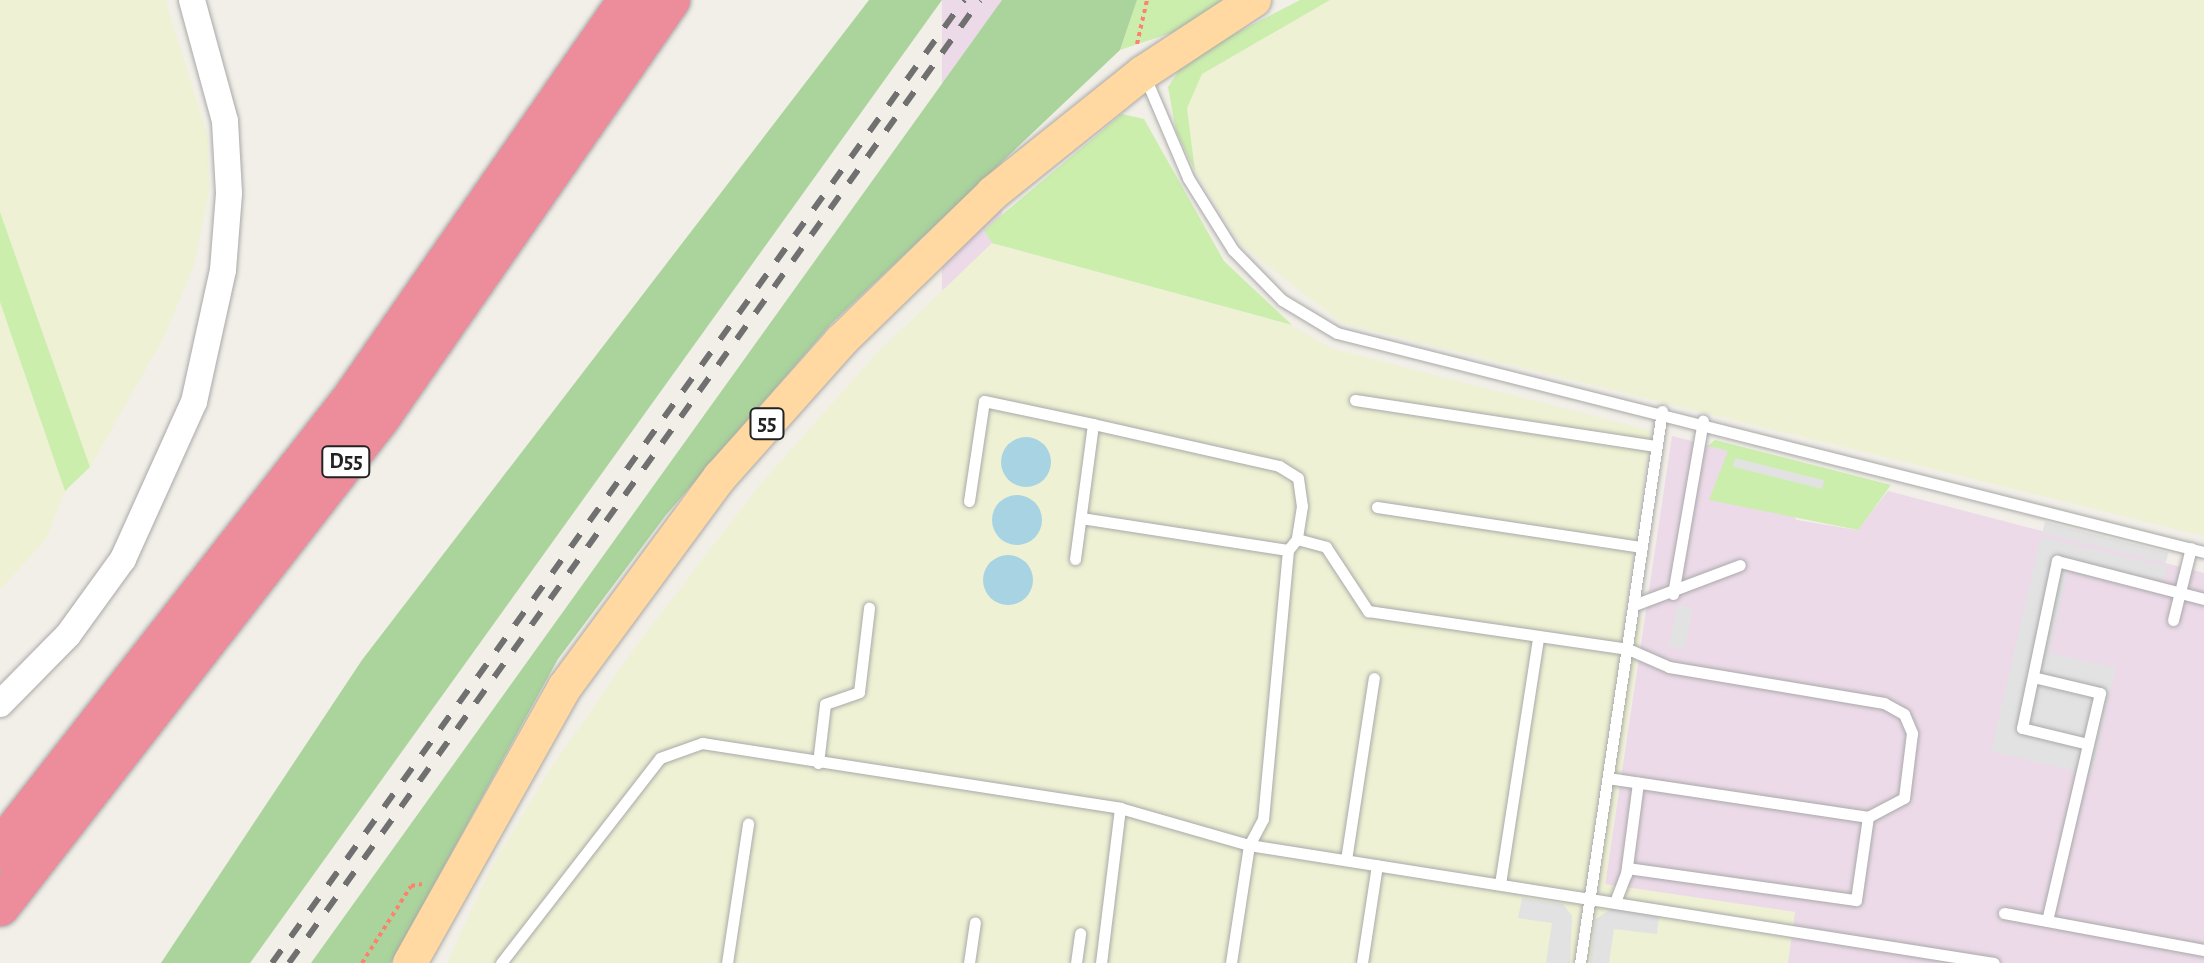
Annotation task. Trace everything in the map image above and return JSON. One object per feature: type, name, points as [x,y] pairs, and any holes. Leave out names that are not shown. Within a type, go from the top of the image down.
[{"type":"highway","name":"D55","points":[[0,850],[352,399],[628,0]]},
{"type":"highway","name":"D55","points":[[0,906],[379,419],[670,0]]},
{"type":"main road","name":"55","points":[[410,963],[453,878],[565,687],[720,477],[915,266],[1143,73],[1254,0]]},
{"type":"street","points":[[0,704],[68,635],[123,559],[194,402],[223,270],[229,193],[225,121],[192,0]]},
{"type":"lane","points":[[1143,73],[1207,213],[1282,300],[1337,333],[1703,421],[2204,552]]},
{"type":"lane","points":[[1355,400],[1656,446]]},
{"type":"lane","points":[[969,501],[984,401],[1291,471],[1302,491],[1297,539],[1288,550],[1263,819],[1249,845],[1231,963]]},
{"type":"lane","points":[[1580,963],[1662,411]]},
{"type":"lane","points":[[1673,594],[1703,421]]},
{"type":"lane","points":[[1075,559],[1093,424]]},
{"type":"lane","points":[[1377,507],[1642,547]]},
{"type":"lane","points":[[1081,518],[1288,550]]},
{"type":"lane","points":[[1297,539],[1326,547],[1368,611],[1538,639],[1628,649],[1669,667],[1884,703],[1904,714],[1912,733],[1904,798],[1868,817],[1608,778]]},
{"type":"lane","points":[[2173,620],[2191,548]]},
{"type":"lane","points":[[2088,744],[2022,728],[2057,561],[2204,599]]},
{"type":"lane","points":[[1634,605],[1673,594],[1740,565]]},
{"type":"lane","points":[[818,763],[825,704],[859,692],[869,608]]},
{"type":"lane","points":[[1500,884],[1538,639]]},
{"type":"lane","points":[[2033,677],[2100,693],[2047,921]]},
{"type":"lane","points":[[1346,860],[1374,678]]},
{"type":"lane","points":[[501,963],[660,758],[702,743],[1120,808],[1249,845],[1994,963]]},
{"type":"lane","points":[[1615,902],[1627,868],[1638,783]]},
{"type":"lane","points":[[1101,963],[1120,808]]},
{"type":"lane","points":[[1627,868],[1856,900],[1868,817]]},
{"type":"lane","points":[[727,963],[748,824]]},
{"type":"lane","points":[[1362,963],[1377,865]]},
{"type":"lane","points":[[2004,913],[2204,950]]},
{"type":"lane","points":[[969,963],[975,922]]},
{"type":"lane","points":[[1076,963],[1080,933]]},
{"type":"path","points":[[1143,73],[1135,57],[1147,0]]},
{"type":"path","points":[[362,963],[411,886],[453,878]]},
{"type":"shaded area","points":[[942,0],[1002,0],[1002,963],[942,963]]},
{"type":"shaded area","points":[[1672,436],[1728,450],[1797,520],[1857,530],[1888,491],[2204,573],[2204,963],[1590,963],[1794,912],[1605,885]]},
{"type":"shaded area","points":[[1735,458],[1824,480],[1822,489],[1733,467]]},
{"type":"shaded area","points":[[2045,522],[2168,553],[2166,563],[2042,533]]},
{"type":"shaded area","points":[[2041,537],[2167,567],[2163,581],[2070,560],[2049,653],[2116,668],[2091,775],[1991,751]]},
{"type":"shaded area","points":[[1677,605],[1693,608],[1685,649],[1669,646]]},
{"type":"shaded area","points":[[1522,898],[1563,904],[1572,916],[1570,963],[1546,963],[1552,923],[1518,918]]},
{"type":"shaded area","points":[[1612,908],[1659,916],[1657,934],[1614,929],[1609,963],[1590,963],[1595,920]]},
{"type":"green space","points":[[0,0],[165,0],[208,137],[209,192],[194,265],[163,339],[90,467],[0,212]]},
{"type":"green space","points":[[869,0],[942,0],[250,963],[161,963],[362,660]]},
{"type":"green space","points":[[1002,0],[1137,0],[1120,50],[831,324],[666,515],[558,659],[391,963],[311,963]]},
{"type":"green space","points":[[1137,0],[1228,0],[1174,32],[1120,50]]},
{"type":"green space","points":[[1300,0],[1330,0],[1202,74],[1187,108],[1195,171],[1176,131],[1168,87],[1179,70],[1225,39]]},
{"type":"green space","points":[[1330,0],[2204,0],[2204,536],[1342,323],[1241,245],[1195,171],[1187,107],[1202,74]]},
{"type":"green space","points":[[1122,114],[1144,119],[1224,261],[1292,325],[992,243],[984,230]]},
{"type":"green space","points":[[0,212],[90,467],[65,491],[0,302]]},
{"type":"green space","points":[[992,243],[1290,325],[1333,349],[1651,431],[1624,619],[1643,619],[1605,884],[1795,912],[1788,963],[447,963],[490,870],[547,774],[639,642],[759,486],[877,353]]},
{"type":"green space","points":[[0,302],[65,491],[46,539],[0,590]]},
{"type":"green space","points":[[1715,440],[1891,485],[1858,530],[1709,500],[1728,451],[1708,446]]},
{"type":"water","points":[[1026,437],[1044,444],[1051,462],[1044,480],[1026,487],[1008,480],[1001,462],[1008,444]]},
{"type":"water","points":[[1017,495],[1035,502],[1042,520],[1035,538],[1017,545],[999,538],[992,520],[999,502]]},
{"type":"water","points":[[1008,555],[1026,562],[1033,580],[1026,598],[1008,605],[990,598],[983,580],[990,562]]},
{"type":"railway","points":[[272,963],[964,0]]},
{"type":"railway","points":[[289,963],[980,0]]}]
